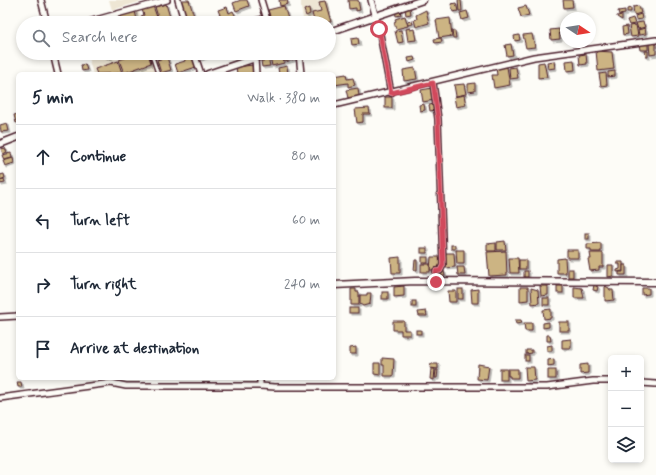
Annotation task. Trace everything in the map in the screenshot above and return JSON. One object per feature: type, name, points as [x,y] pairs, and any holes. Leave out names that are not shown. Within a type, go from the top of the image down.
[{"type":"street","points":[[41,0],[44,16]]},
{"type":"street","points":[[110,16],[167,0]]},
{"type":"street","points":[[178,0],[183,16]]},
{"type":"street","points":[[261,0],[266,16]]},
{"type":"street","points":[[371,0],[376,16],[391,93]]},
{"type":"street","points":[[336,30],[423,0]]},
{"type":"street","points":[[336,106],[433,83],[477,70],[557,53],[656,40]]},
{"type":"street","points":[[55,60],[58,72]]},
{"type":"street","points":[[196,60],[200,72]]},
{"type":"street","points":[[214,72],[249,60]]},
{"type":"street","points":[[255,60],[256,72]]},
{"type":"street","points":[[300,60],[301,72]]},
{"type":"street","points":[[433,83],[438,119],[443,265],[440,271],[436,271],[436,282]]},
{"type":"street","points":[[0,144],[16,138]]},
{"type":"street","points":[[336,285],[436,282],[656,282]]},
{"type":"street","points":[[0,317],[16,316]]},
{"type":"street","points":[[260,380],[260,386]]},
{"type":"street","points":[[0,398],[111,381],[126,386],[547,387],[593,381],[608,381]]},
{"type":"street","points":[[644,383],[656,384]]},
{"type":"lane","points":[[153,60],[157,72]]},
{"type":"shaded area","points":[[109,0],[146,0],[112,10]]},
{"type":"shaded area","points":[[301,0],[327,0],[331,16],[303,16]]},
{"type":"shaded area","points":[[138,9],[140,16],[115,16]]},
{"type":"shaded area","points":[[89,60],[156,60],[160,72],[92,72]]},
{"type":"building","points":[[180,0],[189,0],[194,16],[185,16]]},
{"type":"building","points":[[241,0],[247,0],[249,6],[236,11],[233,3]]},
{"type":"building","points":[[279,0],[287,0],[288,4],[280,6]]},
{"type":"building","points":[[348,0],[358,0],[360,10],[356,11],[356,8],[349,9]]},
{"type":"building","points":[[458,0],[461,0],[462,11],[459,11]]},
{"type":"building","points":[[563,0],[572,0],[573,7],[564,8]]},
{"type":"building","points":[[325,1],[329,16],[313,16],[312,13],[321,11],[319,2]]},
{"type":"building","points":[[456,3],[458,11],[453,12],[451,4]]},
{"type":"building","points":[[166,4],[170,16],[158,16],[155,7]]},
{"type":"building","points":[[153,6],[157,16],[141,16],[144,15],[142,10]]},
{"type":"building","points":[[284,6],[287,16],[270,16],[268,10]]},
{"type":"building","points":[[526,6],[529,15],[521,17],[518,8]]},
{"type":"building","points":[[639,6],[641,13],[634,15],[633,7]]},
{"type":"building","points":[[227,7],[229,13],[233,11],[236,16],[218,16],[220,15],[218,10]]},
{"type":"building","points":[[309,8],[310,14],[306,16],[304,10]]},
{"type":"building","points":[[410,8],[411,14],[406,15],[405,9]]},
{"type":"building","points":[[631,8],[631,12],[627,12],[627,9]]},
{"type":"building","points":[[400,10],[401,15],[396,16],[395,11]]},
{"type":"building","points":[[426,10],[429,23],[416,27],[414,20],[417,19],[416,15]]},
{"type":"building","points":[[625,10],[625,14],[619,15],[618,11]]},
{"type":"building","points":[[135,11],[136,16],[118,16]]},
{"type":"building","points":[[263,11],[265,16],[261,16],[260,12]]},
{"type":"building","points":[[467,11],[469,18],[462,20],[460,13]]},
{"type":"building","points":[[641,14],[642,19],[636,20],[635,16]]},
{"type":"building","points":[[622,15],[622,20],[617,17],[617,16]]},
{"type":"building","points":[[405,16],[408,26],[396,29],[394,22],[396,21],[395,19]]},
{"type":"building","points":[[450,18],[452,36],[439,38],[436,20]]},
{"type":"building","points":[[633,18],[635,24],[629,25],[627,20]]},
{"type":"building","points":[[412,21],[413,24],[408,25],[407,22]]},
{"type":"building","points":[[643,22],[645,27],[638,29],[636,23]]},
{"type":"building","points":[[636,25],[638,36],[631,37],[629,26]]},
{"type":"building","points":[[627,26],[628,34],[623,35],[622,27]]},
{"type":"building","points":[[410,28],[410,30],[414,29],[416,40],[408,41],[406,29]]},
{"type":"building","points":[[645,28],[646,34],[639,35],[638,30]]},
{"type":"building","points":[[559,29],[560,39],[551,40],[550,30]]},
{"type":"building","points":[[401,30],[403,42],[398,43],[395,31]]},
{"type":"building","points":[[452,31],[455,31],[456,38],[453,38]]},
{"type":"building","points":[[532,34],[535,47],[526,48],[523,35]]},
{"type":"building","points":[[519,35],[520,40],[515,41],[514,36]]},
{"type":"building","points":[[358,38],[359,44],[352,45],[351,39]]},
{"type":"building","points":[[441,38],[442,42],[435,43],[434,39]]},
{"type":"building","points":[[511,44],[513,55],[507,56],[505,45]]},
{"type":"building","points":[[639,44],[648,44],[648,50],[640,50]]},
{"type":"building","points":[[649,44],[656,44],[656,54],[650,55]]},
{"type":"building","points":[[596,51],[612,52],[614,69],[598,71]]},
{"type":"building","points":[[645,51],[648,51],[648,57],[646,57]]},
{"type":"building","points":[[586,54],[587,64],[580,65],[579,55]]},
{"type":"building","points":[[414,57],[415,60],[409,62],[408,58]]},
{"type":"building","points":[[119,60],[150,60],[151,63],[124,72]]},
{"type":"building","points":[[157,60],[168,60],[171,70],[161,72]]},
{"type":"building","points":[[194,60],[196,67],[178,72],[175,64]]},
{"type":"building","points":[[269,60],[270,66],[262,67],[261,61]]},
{"type":"building","points":[[271,60],[283,60],[284,63],[272,66]]},
{"type":"building","points":[[574,60],[575,70],[567,71],[566,61]]},
{"type":"building","points":[[118,61],[122,72],[96,72],[95,69]]},
{"type":"building","points":[[554,61],[555,68],[548,69],[547,62]]},
{"type":"building","points":[[544,62],[547,77],[538,78],[538,63]]},
{"type":"building","points":[[85,64],[87,70],[82,71],[81,65]]},
{"type":"building","points":[[253,65],[254,72],[237,72],[236,67]]},
{"type":"building","points":[[287,66],[288,72],[279,72],[278,68]]},
{"type":"building","points":[[507,67],[510,85],[494,88],[492,75],[497,75],[496,68]]},
{"type":"building","points":[[516,67],[518,78],[510,79],[509,68]]},
{"type":"building","points":[[415,68],[417,79],[404,81],[403,70]]},
{"type":"building","points":[[615,71],[615,76],[608,77],[608,72]]},
{"type":"building","points":[[606,73],[607,85],[601,86],[599,74]]},
{"type":"building","points":[[346,74],[347,79],[353,78],[355,85],[348,87],[348,83],[336,85],[336,76]]},
{"type":"building","points":[[475,83],[475,91],[468,92],[468,84]]},
{"type":"building","points":[[464,84],[466,94],[456,96],[454,85]]},
{"type":"building","points":[[358,88],[359,96],[348,98],[346,90]]},
{"type":"building","points":[[432,88],[434,100],[423,102],[421,90]]},
{"type":"building","points":[[464,95],[466,105],[456,107],[454,97]]},
{"type":"building","points":[[385,97],[392,97],[392,108],[385,108]]},
{"type":"building","points":[[424,104],[425,110],[420,111],[419,105]]},
{"type":"building","points":[[434,104],[435,110],[430,111],[429,105]]},
{"type":"building","points":[[369,108],[370,114],[363,114],[363,122],[357,123],[355,109]]},
{"type":"building","points":[[7,123],[9,131],[1,132],[0,125]]},
{"type":"building","points":[[5,148],[7,152],[3,154],[1,149]]},
{"type":"building","points":[[11,153],[12,158],[4,160],[2,155]]},
{"type":"building","points":[[13,158],[14,163],[5,166],[3,161]]},
{"type":"building","points":[[4,174],[5,178],[0,180],[0,175]]},
{"type":"building","points":[[4,179],[5,183],[0,184],[0,180]]},
{"type":"building","points":[[585,233],[589,233],[589,239],[585,239]]},
{"type":"building","points":[[505,241],[506,250],[497,250],[497,242]]},
{"type":"building","points":[[496,243],[496,251],[487,251],[487,244]]},
{"type":"building","points":[[601,243],[601,252],[591,252],[591,249],[587,249],[587,244]]},
{"type":"building","points":[[451,245],[455,245],[455,249],[451,249]]},
{"type":"building","points":[[421,248],[427,248],[427,253],[421,253]]},
{"type":"building","points":[[456,250],[464,250],[464,264],[457,264]]},
{"type":"building","points":[[567,250],[578,250],[578,258],[567,258]]},
{"type":"building","points":[[506,251],[507,275],[489,276],[487,252]]},
{"type":"building","points":[[445,253],[454,253],[455,267],[446,268]]},
{"type":"building","points":[[590,253],[603,253],[603,267],[599,267],[599,270],[590,271],[588,259],[591,259]]},
{"type":"building","points":[[400,257],[400,273],[392,273],[391,258]]},
{"type":"building","points":[[422,257],[428,257],[428,263],[422,263]]},
{"type":"building","points":[[431,257],[440,257],[440,270],[430,270]]},
{"type":"building","points":[[509,258],[518,258],[519,273],[510,273]]},
{"type":"building","points":[[565,258],[566,273],[557,273],[557,259]]},
{"type":"building","points":[[415,260],[417,260],[417,270],[414,270]]},
{"type":"building","points":[[519,260],[526,260],[526,269],[519,269]]},
{"type":"building","points":[[617,262],[623,262],[623,271],[617,272],[617,270],[620,269],[620,264],[617,264]]},
{"type":"building","points":[[421,264],[430,264],[430,272],[421,272]]},
{"type":"building","points":[[608,265],[613,265],[613,276],[608,277]]},
{"type":"building","points":[[623,265],[626,265],[626,275],[619,275],[619,272],[623,272]]},
{"type":"building","points":[[457,267],[464,267],[465,275],[458,275]]},
{"type":"building","points":[[568,269],[573,269],[573,277],[568,277]]},
{"type":"building","points":[[444,271],[445,276],[438,276],[438,272]]},
{"type":"building","points":[[524,271],[528,271],[528,277],[524,277]]},
{"type":"building","points":[[594,285],[598,287],[597,291],[593,290]]},
{"type":"building","points":[[404,286],[404,296],[394,297],[394,287]]},
{"type":"building","points":[[540,286],[548,286],[548,295],[541,296]]},
{"type":"building","points":[[557,286],[563,286],[563,293],[557,293]]},
{"type":"building","points":[[605,286],[610,290],[613,290],[614,300],[605,301]]},
{"type":"building","points":[[520,287],[528,287],[528,300],[520,301]]},
{"type":"building","points":[[574,287],[582,288],[584,298],[574,298]]},
{"type":"building","points":[[531,288],[538,290],[539,303],[532,304]]},
{"type":"building","points":[[642,288],[649,288],[649,294],[642,295]]},
{"type":"building","points":[[351,289],[356,289],[356,292],[359,292],[359,305],[351,305]]},
{"type":"building","points":[[458,289],[463,289],[463,299],[458,299]]},
{"type":"building","points":[[478,289],[478,303],[472,303],[471,290]]},
{"type":"building","points":[[448,291],[456,291],[456,302],[449,302]]},
{"type":"building","points":[[382,292],[388,292],[388,299],[382,299]]},
{"type":"building","points":[[367,293],[371,293],[370,304],[363,306],[360,304],[360,295],[367,295]]},
{"type":"building","points":[[543,298],[549,298],[549,305],[543,305]]},
{"type":"building","points":[[412,301],[416,301],[416,307],[412,307]]},
{"type":"building","points":[[349,308],[358,308],[358,313],[349,313]]},
{"type":"building","points":[[551,309],[551,318],[544,319],[543,310]]},
{"type":"building","points":[[426,311],[427,316],[419,316],[418,312]]},
{"type":"building","points":[[515,320],[521,320],[522,323],[516,324]]},
{"type":"building","points":[[393,321],[404,321],[404,330],[410,330],[410,335],[401,335],[401,330],[393,330]]},
{"type":"building","points":[[549,322],[549,327],[543,328],[543,323]]},
{"type":"building","points":[[559,322],[569,322],[569,331],[559,331]]},
{"type":"building","points":[[524,323],[532,323],[532,331],[525,331]]},
{"type":"building","points":[[416,330],[421,330],[421,334],[416,334]]},
{"type":"building","points":[[547,335],[550,335],[551,341],[547,341]]},
{"type":"building","points":[[571,339],[571,348],[562,348],[562,340]]},
{"type":"building","points":[[552,345],[552,351],[547,351],[547,346]]},
{"type":"building","points":[[356,347],[356,354],[350,354],[350,348]]},
{"type":"building","points":[[526,350],[532,350],[532,353],[526,354]]},
{"type":"building","points":[[525,355],[529,355],[529,361],[525,361]]},
{"type":"building","points":[[382,358],[394,359],[393,376],[384,376],[384,365],[382,365]]},
{"type":"building","points":[[554,359],[554,365],[548,366],[548,360]]},
{"type":"building","points":[[374,363],[380,363],[380,375],[374,374]]},
{"type":"building","points":[[431,364],[438,364],[438,369],[430,368]]},
{"type":"building","points":[[478,364],[489,366],[487,380],[477,379]]},
{"type":"building","points":[[588,364],[588,373],[580,374],[580,365]]},
{"type":"building","points":[[525,367],[534,367],[535,380],[526,381]]},
{"type":"building","points":[[431,369],[435,369],[434,380],[430,379]]},
{"type":"building","points":[[500,369],[507,369],[507,380],[500,380]]},
{"type":"building","points":[[508,369],[518,369],[518,378],[510,378],[510,376],[508,376]]},
{"type":"building","points":[[436,370],[438,370],[437,378],[435,378]]},
{"type":"building","points":[[548,370],[556,370],[556,379],[548,379]]},
{"type":"building","points":[[17,382],[21,382],[22,387],[18,387]]},
{"type":"route","points":[[379,29],[391,93],[433,83],[438,119],[443,265],[440,271],[436,271],[436,282]]}]
